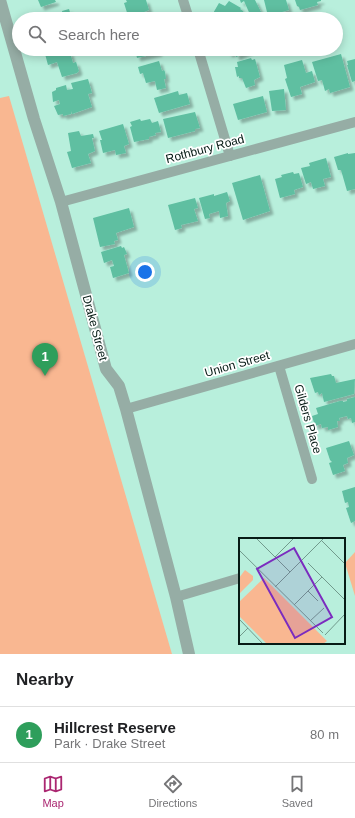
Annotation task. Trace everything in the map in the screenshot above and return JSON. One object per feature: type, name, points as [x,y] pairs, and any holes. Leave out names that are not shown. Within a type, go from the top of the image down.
[{"type":"street","name":"Drake Street","points":[[0,0],[12,42]]},
{"type":"street","points":[[184,0],[187,12]]},
{"type":"street","name":"Drake Street","points":[[16,56],[34,119],[61,202],[106,369],[118,386],[126,409],[176,597],[189,654]]},
{"type":"street","points":[[200,56],[230,156]]},
{"type":"street","name":"Rothbury Road","points":[[61,202],[355,122]]},
{"type":"street","name":"Union Street","points":[[126,409],[355,344]]},
{"type":"street","name":"Gilders Place","points":[[280,366],[312,479]]},
{"type":"street","points":[[176,597],[239,578]]},
{"type":"shaded area","points":[[9,96],[172,654],[0,654],[0,98]]},
{"type":"shaded area","points":[[355,552],[355,596],[345,563]]},
{"type":"building","points":[[38,0],[55,0],[56,2],[41,7]]},
{"type":"building","points":[[126,0],[146,0],[149,10],[144,12],[127,12],[124,3],[127,2]]},
{"type":"building","points":[[240,0],[255,0],[261,12],[249,12],[244,1],[241,3]]},
{"type":"building","points":[[264,0],[286,0],[289,10],[282,12],[267,12]]},
{"type":"building","points":[[295,0],[321,1],[317,2],[318,5],[300,10]]},
{"type":"building","points":[[229,1],[241,8],[240,9],[243,12],[214,12],[219,3],[225,6]]},
{"type":"building","points":[[69,9],[70,12],[62,12]]},
{"type":"building","points":[[46,56],[71,56],[73,63],[76,62],[79,71],[77,73],[62,77],[57,62],[48,65]]},
{"type":"building","points":[[334,56],[342,56],[350,87],[330,93],[329,89],[325,91],[322,80],[318,81],[312,62]]},
{"type":"building","points":[[251,58],[252,60],[255,59],[260,77],[254,80],[255,85],[246,88],[242,78],[239,78],[239,76],[237,77],[235,67],[238,67],[237,62]]},
{"type":"building","points":[[355,59],[355,81],[352,82],[347,61]]},
{"type":"building","points":[[302,60],[306,73],[312,71],[315,82],[300,87],[302,94],[291,97],[285,79],[287,78],[284,65]]},
{"type":"building","points":[[159,61],[162,71],[164,70],[165,72],[166,79],[164,79],[166,88],[157,90],[155,81],[146,83],[143,73],[140,74],[138,67]]},
{"type":"building","points":[[88,79],[92,93],[88,94],[92,107],[72,114],[71,111],[71,114],[63,116],[63,114],[58,115],[54,106],[60,104],[59,100],[53,102],[52,92],[56,90],[56,88],[66,85],[67,90],[73,89],[71,83]]},
{"type":"building","points":[[284,89],[286,110],[272,111],[269,91]]},
{"type":"building","points":[[178,91],[179,95],[187,93],[190,104],[159,113],[154,98]]},
{"type":"building","points":[[263,96],[267,112],[238,120],[233,104]]},
{"type":"building","points":[[195,112],[200,128],[195,129],[195,131],[168,138],[163,119]]},
{"type":"building","points":[[140,119],[141,121],[150,119],[152,123],[158,121],[161,132],[155,133],[156,135],[149,137],[149,139],[134,142],[130,122]]},
{"type":"building","points":[[123,124],[129,144],[124,146],[126,153],[116,155],[115,150],[103,153],[100,140],[102,140],[99,131]]},
{"type":"building","points":[[79,131],[81,136],[93,134],[94,138],[92,138],[95,151],[88,154],[91,163],[72,168],[67,152],[71,151],[68,133]]},
{"type":"building","points":[[348,153],[355,153],[355,189],[347,191],[341,170],[338,170],[334,157]]},
{"type":"building","points":[[326,158],[331,177],[323,179],[325,186],[313,189],[311,182],[306,184],[301,168],[310,166],[309,163]]},
{"type":"building","points":[[293,172],[294,174],[299,173],[303,187],[294,190],[295,194],[280,198],[275,179],[282,177],[281,175]]},
{"type":"building","points":[[260,175],[270,211],[243,220],[232,183]]},
{"type":"building","points":[[227,192],[230,201],[226,203],[228,216],[220,218],[219,211],[209,214],[210,218],[205,219],[199,198]]},
{"type":"building","points":[[195,198],[198,208],[194,209],[198,221],[181,225],[182,228],[175,230],[168,205]]},
{"type":"building","points":[[129,208],[134,227],[116,233],[118,240],[114,241],[115,244],[100,247],[93,218]]},
{"type":"building","points":[[121,246],[122,248],[124,247],[127,254],[124,255],[129,273],[113,278],[110,267],[114,266],[112,260],[104,263],[101,252]]},
{"type":"building","points":[[331,374],[334,376],[336,383],[355,379],[354,394],[324,402],[322,393],[319,395],[318,392],[315,393],[310,378]]},
{"type":"building","points":[[355,397],[355,422],[352,423],[351,418],[348,419],[347,416],[339,418],[340,421],[337,421],[338,427],[328,430],[328,427],[322,428],[321,424],[315,426],[312,416],[318,414],[316,408],[340,401],[347,401],[347,399]]},
{"type":"building","points":[[349,441],[354,455],[347,458],[348,463],[343,465],[345,471],[333,475],[329,463],[332,462],[326,448]]},
{"type":"building","points":[[355,487],[355,521],[351,523],[346,508],[349,507],[348,502],[345,503],[342,491]]},
{"type":"place","name":"Hillcrest Reserve","points":[[45,376]]}]
